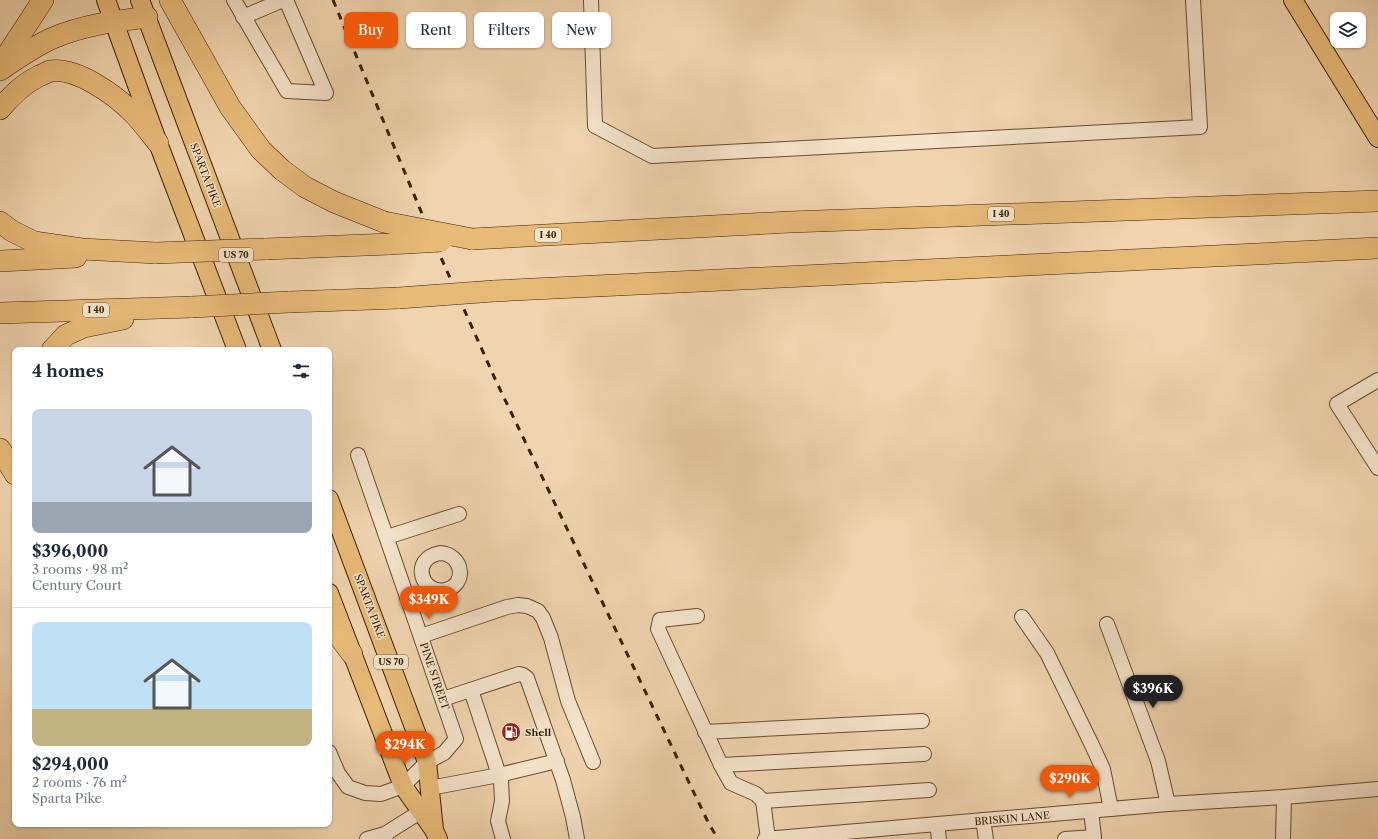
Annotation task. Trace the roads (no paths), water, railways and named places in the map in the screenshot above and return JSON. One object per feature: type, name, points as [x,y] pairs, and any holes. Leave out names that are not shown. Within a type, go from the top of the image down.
[{"type":"highway","points":[[0,66],[43,0]]},
{"type":"highway","points":[[170,0],[230,107],[260,150],[282,170],[305,187],[334,202],[384,222],[472,239]]},
{"type":"highway","points":[[0,70],[53,38],[114,21],[144,9]]},
{"type":"highway","points":[[0,109],[12,94],[36,78],[50,71],[69,72],[88,80],[111,94],[132,112],[158,143]]},
{"type":"highway","name":"I 40","points":[[0,261],[390,244],[790,222],[1378,201]]},
{"type":"highway","points":[[0,222],[12,231],[34,242],[82,249],[156,253]]},
{"type":"highway","name":"I 40","points":[[0,313],[192,307],[399,298],[494,291],[1378,248]]},
{"type":"highway","points":[[55,347],[66,335],[84,327],[108,321],[192,307]]},
{"type":"highway","points":[[0,449],[12,469]]},
{"type":"highway","points":[[332,627],[352,654]]},
{"type":"main road","name":"US 70","points":[[106,0],[158,143],[236,347]]},
{"type":"main road","points":[[1293,0],[1378,138]]},
{"type":"main road","name":"SPARTA PIKE","points":[[144,9],[271,347]]},
{"type":"main road","name":"SPARTA PIKE","points":[[332,507],[427,762],[436,835]]},
{"type":"main road","name":"SPARTA PIKE","points":[[332,601],[403,786],[436,835]]},
{"type":"street","points":[[234,0],[287,91],[326,93],[286,0]]},
{"type":"street","points":[[243,17],[283,0]]},
{"type":"street","points":[[591,0],[595,126],[652,156],[1200,127],[1193,0]]},
{"type":"street","points":[[1378,380],[1337,404],[1378,468]]},
{"type":"street","name":"PINE STREET","points":[[358,455],[456,739],[444,753],[427,762],[403,786]]},
{"type":"street","points":[[386,537],[459,514]]},
{"type":"street","points":[[404,586],[424,580]]},
{"type":"street","points":[[421,636],[506,607],[518,605],[527,606],[538,611],[543,618],[551,638],[568,701],[593,762]]},
{"type":"street","points":[[697,616],[660,620],[658,629],[720,765],[732,783],[743,790],[756,794],[762,801],[768,839]]},
{"type":"street","points":[[1022,617],[1047,653],[1092,743],[1103,769],[1111,809]]},
{"type":"street","points":[[1107,624],[1158,761],[1168,804]]},
{"type":"street","points":[[443,699],[518,674],[527,678],[557,761],[573,817],[577,839]]},
{"type":"street","points":[[471,690],[501,781],[502,801],[498,822],[503,839]]},
{"type":"street","points":[[705,732],[922,720]]},
{"type":"street","points":[[720,765],[924,754]]},
{"type":"street","points":[[332,759],[338,774],[348,787],[353,789],[372,794],[381,794],[403,786]]},
{"type":"street","points":[[430,788],[499,775],[557,761]]},
{"type":"street","name":"BRISKIN LANE","points":[[765,839],[906,833],[936,824],[1168,804],[1284,797],[1378,789]]},
{"type":"street","points":[[762,801],[929,790]]},
{"type":"street","points":[[1283,839],[1284,797]]},
{"type":"street","points":[[1065,839],[1094,838],[1091,811]]},
{"type":"street","points":[[367,839],[385,836],[420,812]]},
{"type":"street","points":[[983,820],[986,839]]},
{"type":"street","points":[[936,824],[939,839]]},
{"type":"railway","points":[[333,0],[430,233],[496,381],[708,822],[718,839]]},
{"type":"place","name":"Shell","points":[[511,732]]}]
